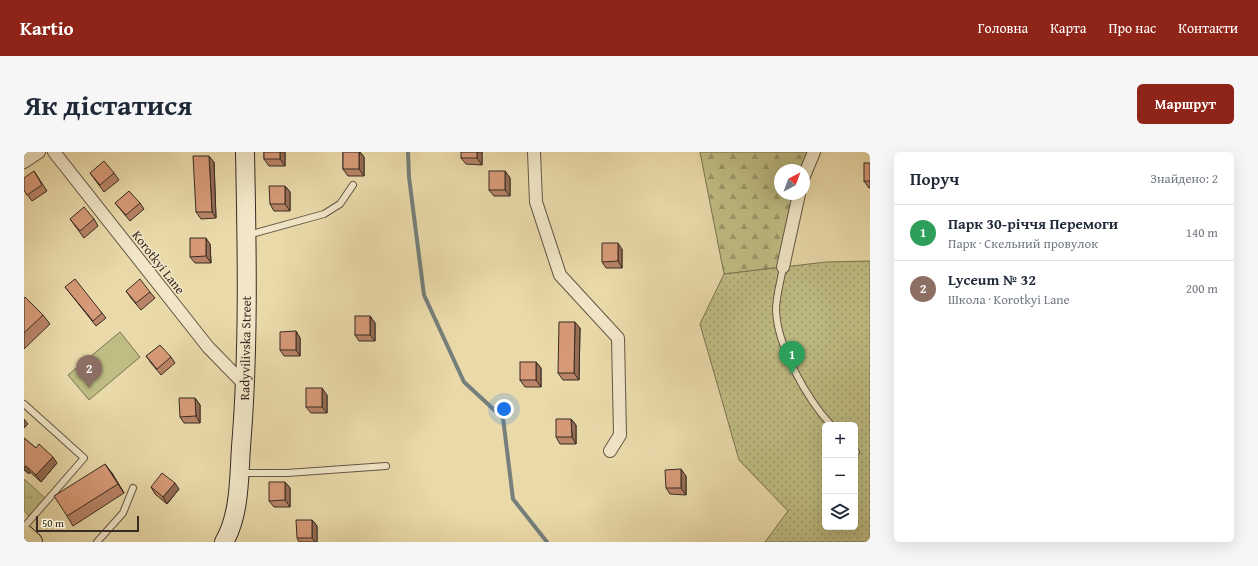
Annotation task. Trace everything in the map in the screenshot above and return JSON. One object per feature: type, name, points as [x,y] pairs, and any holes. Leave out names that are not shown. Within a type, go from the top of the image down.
[{"type":"main road","points":[[24,535],[32,542]]},
{"type":"street","points":[[24,162],[39,152]]},
{"type":"street","name":"Korotkyi Lane","points":[[54,152],[208,347],[246,386]]},
{"type":"street","name":"Radyvilivska Street","points":[[224,542],[234,519],[246,386],[247,236],[245,152]]},
{"type":"street","points":[[534,152],[536,202],[560,275],[618,338],[620,435],[610,451]]},
{"type":"street","points":[[809,164],[814,152]]},
{"type":"street","points":[[783,267],[797,200]]},
{"type":"lane","points":[[247,236],[324,214],[340,204],[353,185]]},
{"type":"lane","points":[[783,267],[776,310],[783,348],[817,410],[828,422]]},
{"type":"lane","points":[[24,404],[84,458],[24,527]]},
{"type":"lane","points":[[239,473],[287,473],[386,466]]},
{"type":"lane","points":[[97,542],[124,513],[133,488]]},
{"type":"green space","points":[[700,152],[814,152],[807,164],[774,164],[774,200],[798,200],[783,267],[724,274]]},
{"type":"green space","points":[[870,261],[870,542],[765,542],[788,511],[739,460],[700,324],[724,274],[826,262]]},
{"type":"green space","points":[[120,332],[140,357],[89,400],[68,375]]},
{"type":"green space","points":[[24,479],[46,499],[30,517],[24,511]]},
{"type":"building","points":[[264,152],[280,152],[280,159],[264,159]]},
{"type":"building","points":[[343,152],[359,152],[359,169],[343,169]]},
{"type":"building","points":[[461,152],[477,152],[477,158],[461,158]]},
{"type":"building","points":[[193,156],[209,156],[212,212],[196,212]]},
{"type":"building","points":[[104,161],[114,173],[100,185],[90,173]]},
{"type":"building","points":[[864,163],[870,163],[870,181],[864,181]]},
{"type":"building","points":[[34,171],[42,185],[27,195],[24,190],[24,178]]},
{"type":"building","points":[[489,171],[505,171],[505,190],[489,190]]},
{"type":"building","points":[[269,186],[285,186],[285,204],[270,204]]},
{"type":"building","points":[[129,191],[140,203],[126,215],[115,203]]},
{"type":"building","points":[[84,207],[94,219],[80,231],[70,219]]},
{"type":"building","points":[[190,238],[206,238],[206,256],[190,257]]},
{"type":"building","points":[[602,243],[618,243],[618,261],[602,262]]},
{"type":"building","points":[[75,279],[102,313],[93,321],[65,287]]},
{"type":"building","points":[[140,279],[150,292],[136,303],[126,291]]},
{"type":"building","points":[[25,297],[43,315],[24,333],[24,298]]},
{"type":"building","points":[[355,316],[370,316],[370,335],[355,335]]},
{"type":"building","points":[[559,322],[575,322],[574,373],[558,373]]},
{"type":"building","points":[[296,331],[296,350],[280,350],[280,332]]},
{"type":"building","points":[[160,345],[171,357],[157,369],[146,356]]},
{"type":"building","points":[[520,362],[536,362],[536,380],[520,380]]},
{"type":"building","points":[[306,388],[322,388],[322,407],[306,407]]},
{"type":"building","points":[[179,398],[195,398],[196,416],[180,417]]},
{"type":"building","points":[[556,419],[571,419],[572,437],[556,437]]},
{"type":"building","points":[[24,438],[36,448],[39,444],[53,457],[36,475],[26,466],[24,467]]},
{"type":"building","points":[[105,464],[118,484],[67,516],[54,496]]},
{"type":"building","points":[[681,469],[681,488],[666,488],[665,470]]},
{"type":"building","points":[[162,473],[175,483],[163,497],[151,487]]},
{"type":"building","points":[[269,482],[285,482],[285,500],[269,501]]},
{"type":"building","points":[[296,520],[312,520],[312,538],[297,538]]},
{"type":"waterway","points":[[408,152],[409,177],[424,295],[464,382],[503,418],[513,499],[547,542]]},
{"type":"place","name":"Парк 30-річчя Перемоги","points":[[792,374]]},
{"type":"place","name":"Lyceum № 32","points":[[89,388]]}]
